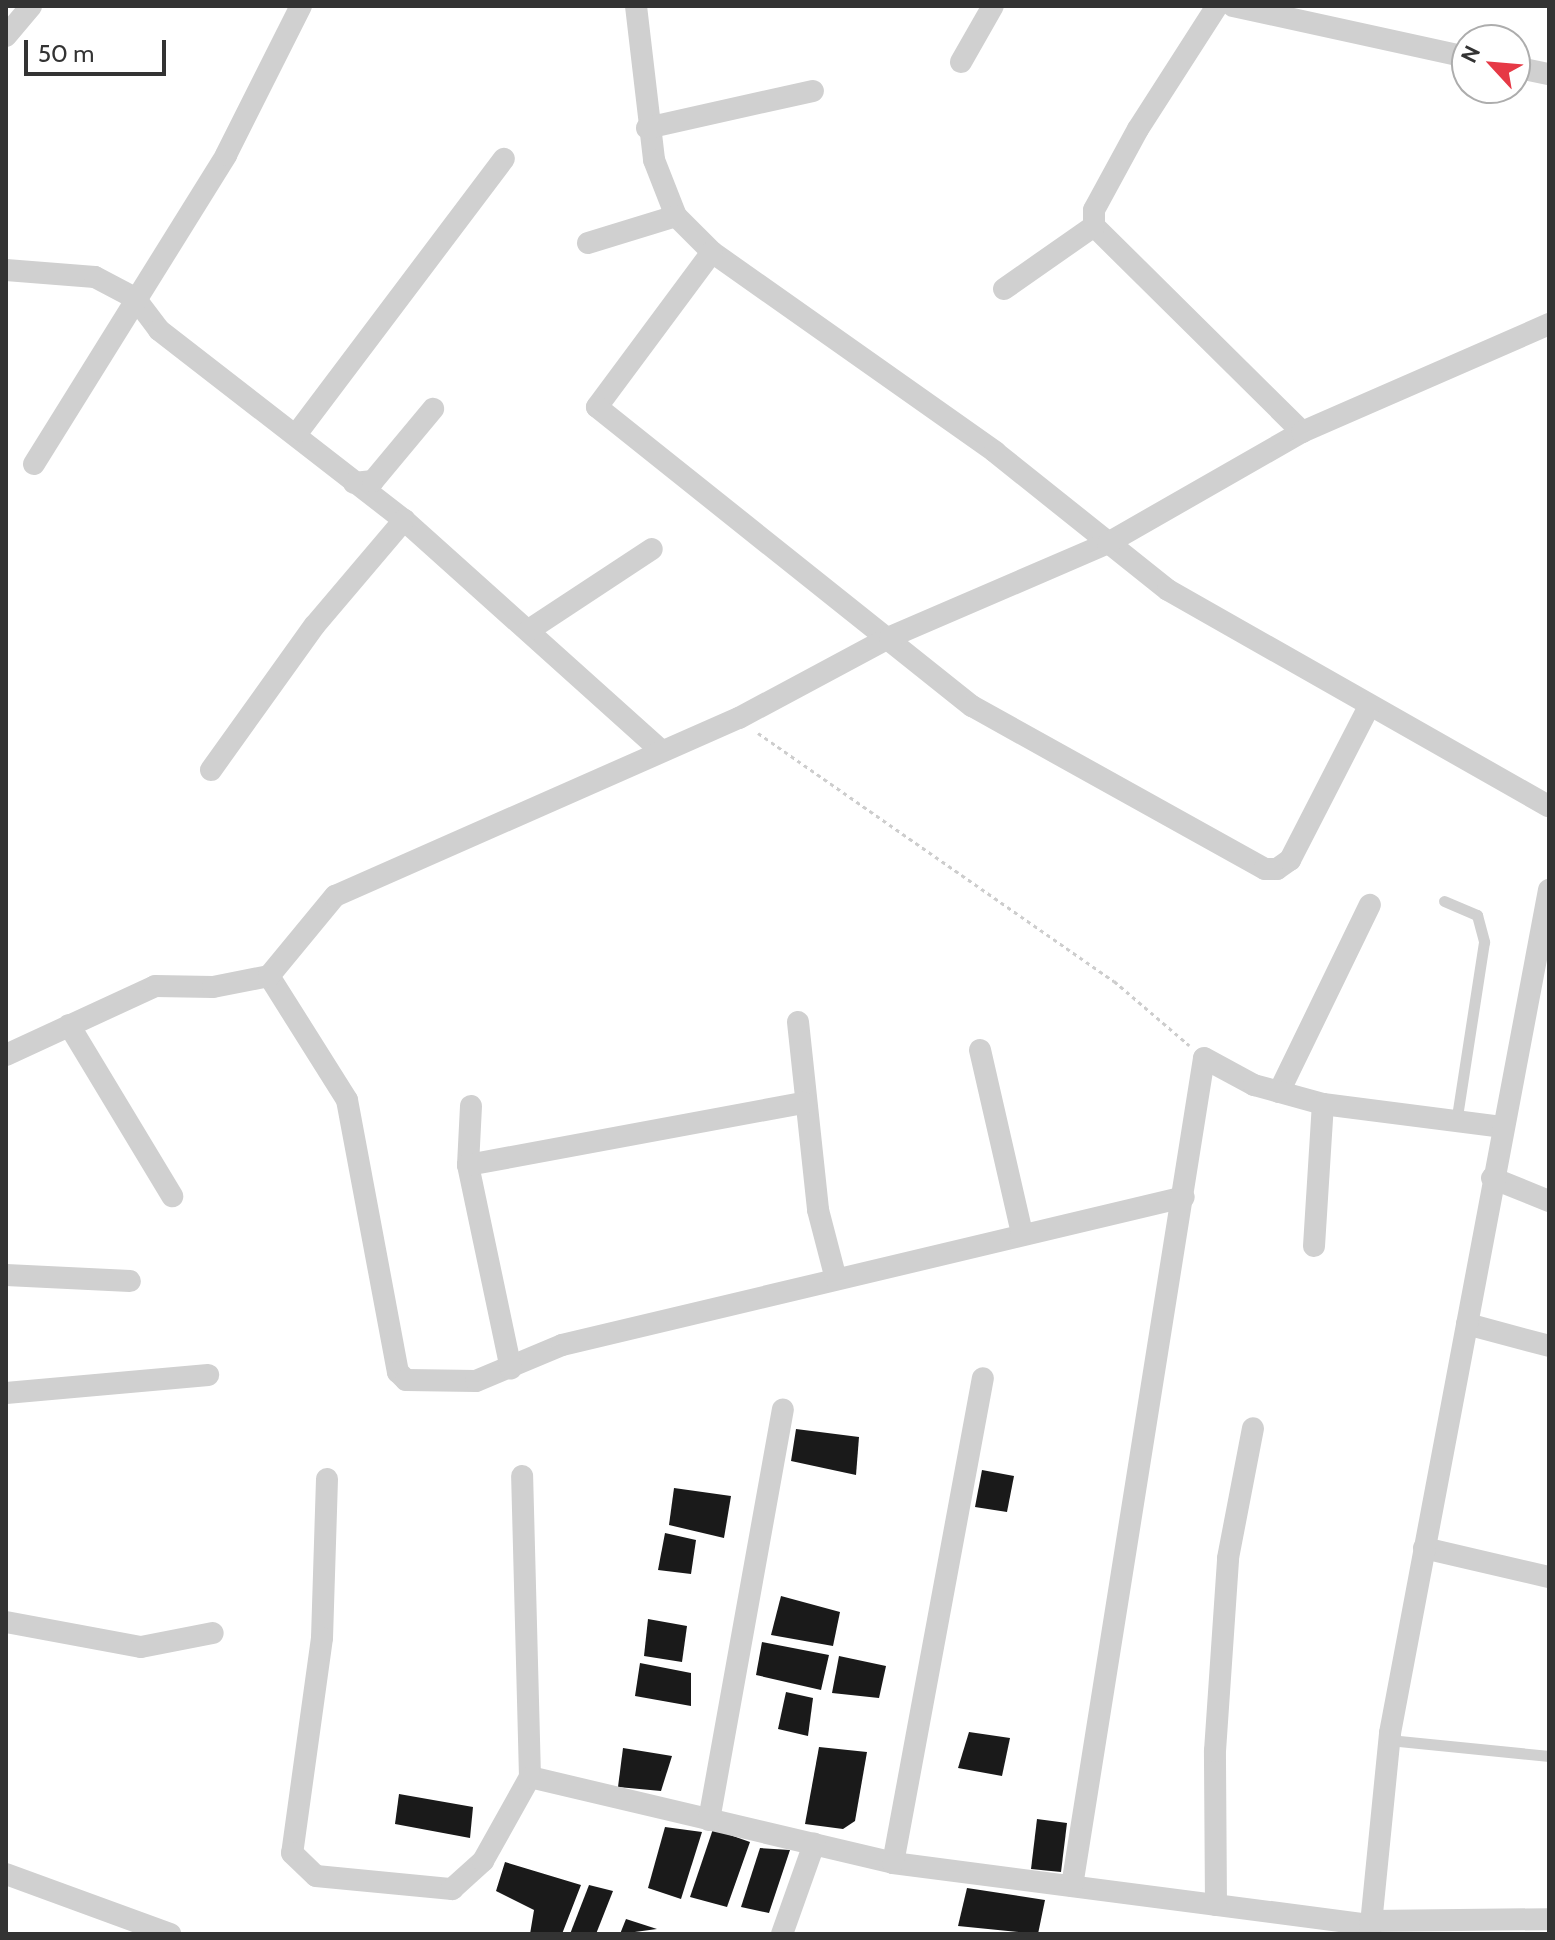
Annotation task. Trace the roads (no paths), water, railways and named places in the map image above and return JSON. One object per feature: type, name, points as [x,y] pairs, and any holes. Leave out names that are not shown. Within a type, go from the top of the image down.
[{"type":"street","points":[[6,36],[31,6]]},
{"type":"street","points":[[34,464],[226,155],[301,6]]},
{"type":"street","points":[[636,6],[647,128],[676,216],[712,252],[995,452],[1168,590],[1368,708],[1549,806]]},
{"type":"street","points":[[961,62],[993,6]]},
{"type":"street","points":[[1217,6],[1145,117],[1094,210],[1094,226],[1302,432]]},
{"type":"street","points":[[1233,6],[1451,54]]},
{"type":"street","points":[[647,128],[813,91]]},
{"type":"street","points":[[298,432],[504,159]]},
{"type":"street","points":[[588,243],[676,216]]},
{"type":"street","points":[[1004,289],[1094,226]]},
{"type":"street","points":[[712,252],[597,407],[890,637],[972,706],[1265,869],[1290,860],[1368,708]]},
{"type":"street","points":[[6,270],[95,277],[135,298],[159,330],[298,432],[354,483],[404,520],[658,748]]},
{"type":"street","points":[[6,1055],[155,986],[213,987],[269,976],[335,896],[658,748],[739,718],[890,637],[1108,543],[1302,432],[1549,324]]},
{"type":"street","points":[[354,483],[373,481],[433,409]]},
{"type":"street","points":[[211,770],[315,625],[404,520]]},
{"type":"street","points":[[529,630],[652,549]]},
{"type":"street","points":[[1370,1927],[1389,1740],[1502,1127],[1539,999],[1549,890]]},
{"type":"street","points":[[1279,1092],[1370,905]]},
{"type":"street","points":[[269,976],[347,1100],[398,1372],[417,1382],[476,1381],[511,1369],[562,1345],[1022,1233],[1184,1197]]},
{"type":"street","points":[[798,1022],[803,1103],[836,1279]]},
{"type":"street","points":[[69,1025],[172,1196]]},
{"type":"street","points":[[980,1050],[1022,1233]]},
{"type":"street","points":[[1072,1886],[1204,1058],[1279,1092],[1323,1104],[1502,1127]]},
{"type":"street","points":[[468,1165],[727,1112],[803,1103]]},
{"type":"street","points":[[1314,1246],[1323,1104]]},
{"type":"street","points":[[471,1106],[468,1165],[511,1369]]},
{"type":"street","points":[[1492,1178],[1549,1201]]},
{"type":"street","points":[[6,1275],[130,1281]]},
{"type":"street","points":[[1467,1324],[1549,1346]]},
{"type":"street","points":[[6,1393],[208,1375]]},
{"type":"street","points":[[893,1863],[983,1378]]},
{"type":"street","points":[[709,1820],[783,1410]]},
{"type":"street","points":[[1216,1905],[1215,1751],[1228,1558],[1253,1428]]},
{"type":"street","points":[[327,1479],[322,1638],[292,1853],[316,1876],[363,1885],[463,1886],[530,1777],[522,1476]]},
{"type":"street","points":[[1424,1548],[1549,1577]]},
{"type":"street","points":[[6,1622],[141,1647],[213,1633]]},
{"type":"street","points":[[530,1777],[893,1863],[1370,1927],[1549,1919]]},
{"type":"street","points":[[782,1934],[814,1844]]},
{"type":"street","points":[[6,1874],[170,1934]]},
{"type":"lane","points":[[1444,901],[1477,915],[1484,942],[1456,1122]]},
{"type":"lane","points":[[1389,1740],[1549,1756]]}]
